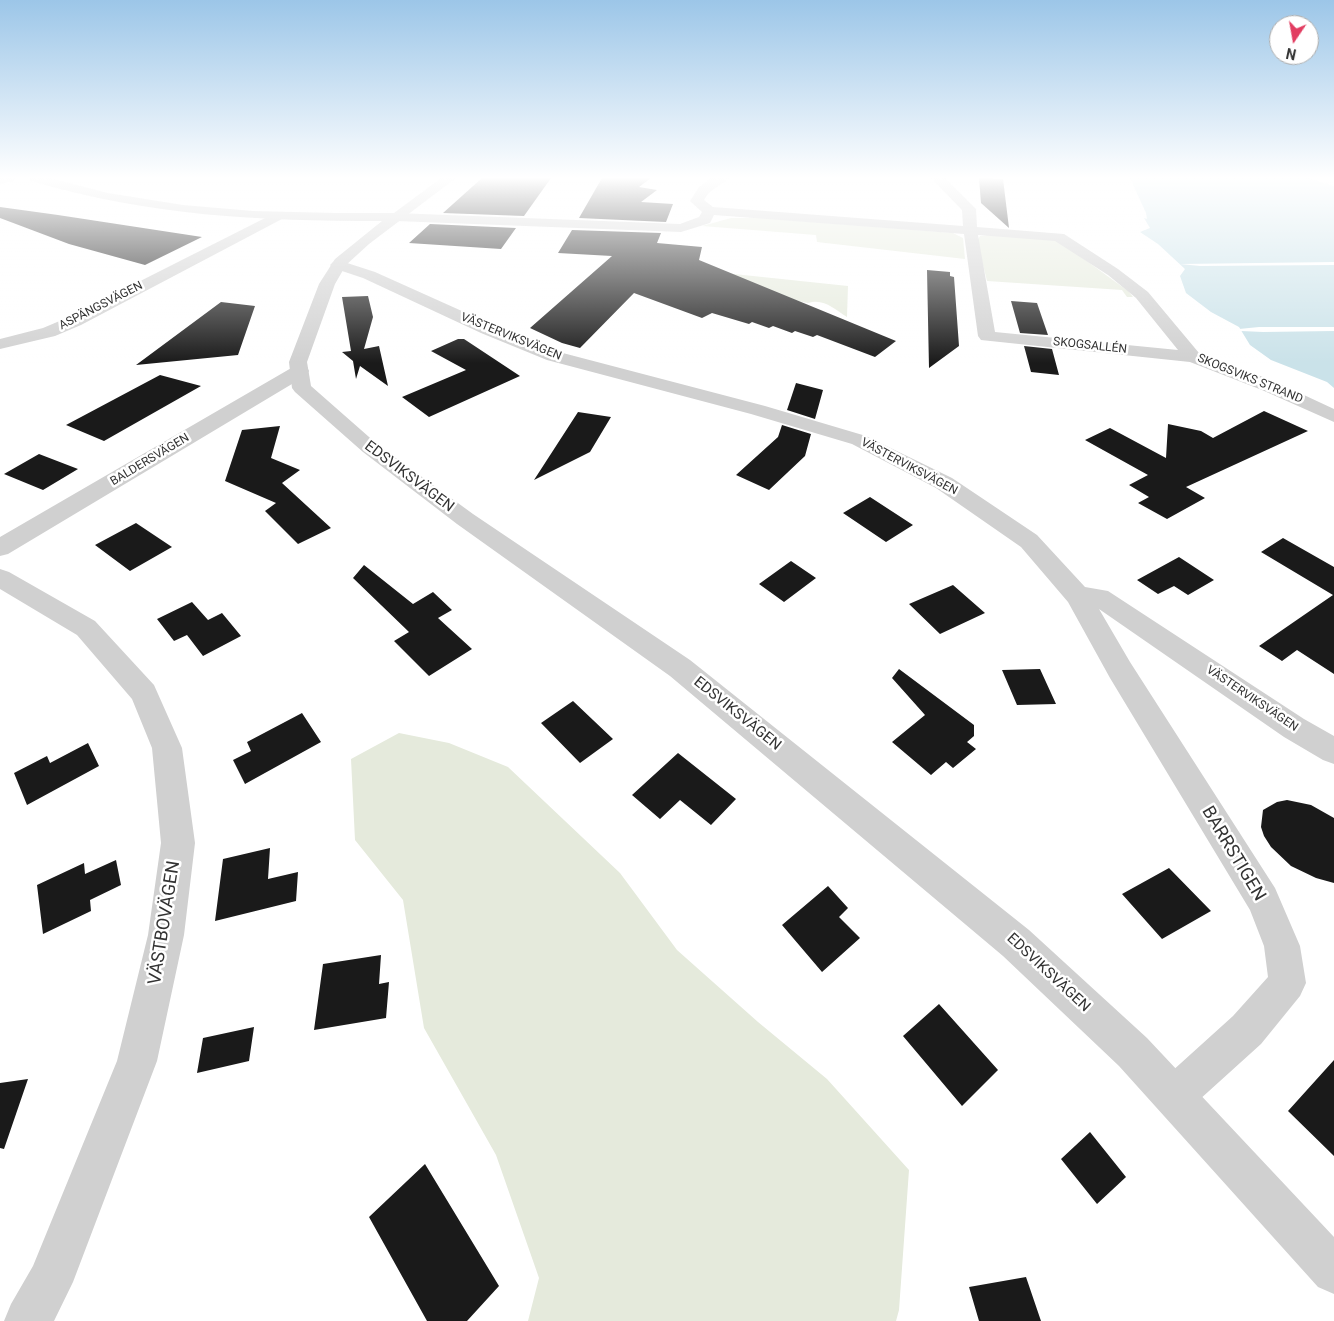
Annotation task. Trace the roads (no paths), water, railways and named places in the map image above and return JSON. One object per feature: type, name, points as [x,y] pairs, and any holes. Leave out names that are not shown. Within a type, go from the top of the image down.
[{"type":"street","name":"ASPÄNGSVÄGEN","points":[[0,344],[49,332],[75,321],[232,240]]},
{"type":"street","name":"EDSVIKSVÄGEN","points":[[366,240],[338,265],[327,284],[310,325],[298,362],[302,388],[370,448],[466,519],[680,668],[1016,943],[1133,1052],[1334,1270]]},
{"type":"street","name":"SKOGSALLÉN","points":[[972,240],[987,336],[1193,357]]},
{"type":"street","name":"SKOGSVIKS STRAND","points":[[1063,240],[1113,272],[1142,295],[1193,357],[1269,386],[1334,416]]},
{"type":"street","name":"VÄSTERVIKSVÄGEN","points":[[338,265],[369,275],[554,356],[758,410],[859,440],[944,483],[1029,541],[1078,596],[1099,597],[1294,728],[1334,751]]},
{"type":"street","name":"BALDERSVÄGEN","points":[[0,548],[300,371]]},
{"type":"street","name":"VÄSTBOVÄGEN","points":[[0,578],[86,628],[144,693],[167,748],[178,842],[166,935],[137,1061],[50,1282],[28,1321]]},
{"type":"street","name":"BARRSTIGEN","points":[[1078,596],[1120,670],[1263,900],[1282,946],[1287,982],[1247,1030],[1174,1096]]},
{"type":"water","points":[[1151,240],[1334,240],[1334,388],[1327,382],[1271,360],[1250,345],[1239,327],[1211,312],[1186,293],[1180,276],[1185,269]]}]
